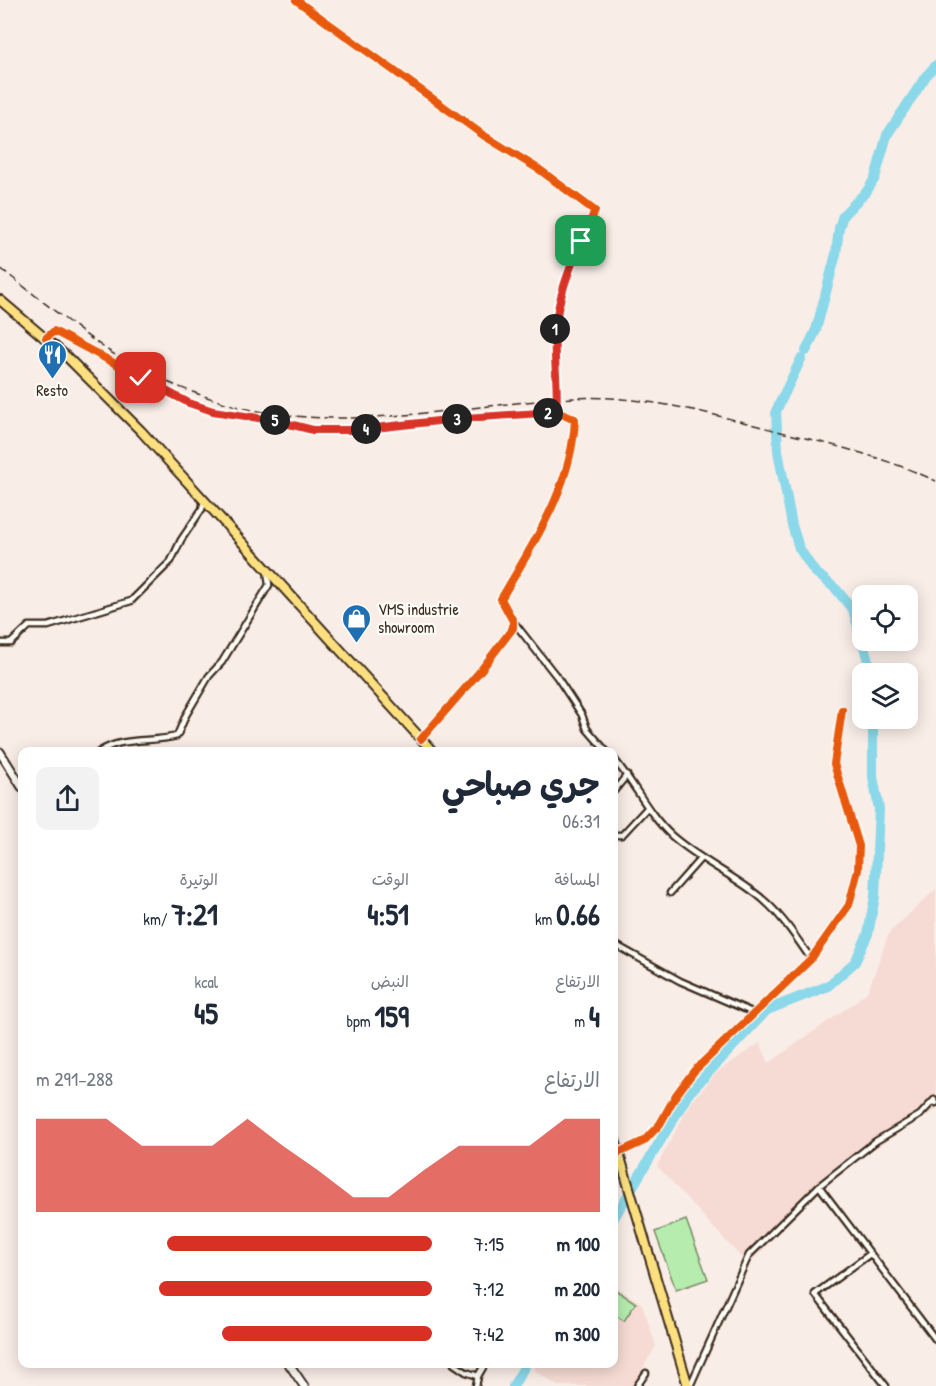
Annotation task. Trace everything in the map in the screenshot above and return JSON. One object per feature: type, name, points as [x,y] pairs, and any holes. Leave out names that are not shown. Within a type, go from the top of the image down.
[{"type":"main road","points":[[0,300],[46,338],[141,431],[428,747]]},
{"type":"main road","points":[[618,1153],[689,1386]]},
{"type":"street","points":[[296,0],[483,135],[540,170],[595,211],[568,271],[559,307],[555,333],[556,412]]},
{"type":"street","points":[[46,338],[54,331],[189,403],[213,411],[277,421],[313,430],[357,430],[465,418],[556,412],[575,419],[573,449],[563,481],[531,550],[501,599],[513,621],[557,677],[582,715],[587,729],[602,747]]},
{"type":"street","points":[[0,643],[11,643],[29,626],[48,626],[131,601],[171,561],[181,540],[202,509],[204,500]]},
{"type":"street","points":[[106,747],[110,744],[164,740],[177,736],[186,715],[209,676],[222,662],[268,585],[267,570]]},
{"type":"street","points":[[421,739],[503,642],[513,628],[513,621]]},
{"type":"street","points":[[618,1153],[644,1141],[660,1124],[676,1095],[694,1071],[811,959],[849,905],[858,870],[859,846],[834,764],[842,710]]},
{"type":"street","points":[[0,752],[18,781]]},
{"type":"street","points":[[618,764],[647,808],[671,835],[701,858],[753,891],[787,923],[811,959]]},
{"type":"street","points":[[618,786],[627,775]]},
{"type":"street","points":[[618,835],[622,835],[647,808]]},
{"type":"street","points":[[670,893],[701,858]]},
{"type":"street","points":[[618,946],[680,981],[754,1013]]},
{"type":"street","points":[[689,1386],[749,1255],[819,1186],[876,1141],[920,1115],[934,1100],[936,1103]]},
{"type":"street","points":[[819,1186],[936,1340]]},
{"type":"street","points":[[870,1254],[815,1294],[886,1386]]},
{"type":"street","points":[[292,1368],[304,1386]]},
{"type":"street","points":[[460,1368],[478,1376]]},
{"type":"street","points":[[476,1386],[483,1368]]},
{"type":"street","points":[[638,1386],[646,1373]]},
{"type":"shaded area","points":[[936,889],[936,1110],[875,1148],[818,1191],[748,1265],[657,1166],[690,1104],[717,1072],[760,1043],[769,1063],[868,991],[889,933]]},
{"type":"shaded area","points":[[618,1289],[642,1304],[656,1346],[632,1386],[558,1386],[534,1370],[535,1368],[618,1368]]},
{"type":"green space","points":[[686,1220],[708,1279],[676,1290],[655,1232]]},
{"type":"green space","points":[[618,1292],[636,1303],[624,1321],[618,1317]]},
{"type":"waterway","points":[[806,351],[816,330],[836,254],[843,215],[867,191],[875,178],[887,135],[926,76],[936,65]]},
{"type":"waterway","points":[[801,359],[776,411],[778,451],[792,525],[799,548],[814,571],[836,589],[853,610],[869,663]]},
{"type":"waterway","points":[[618,1211],[689,1093],[767,1010],[828,986],[855,962],[868,934],[875,896],[879,809],[873,777],[873,729]]},
{"type":"waterway","points":[[513,1386],[524,1368]]},
{"type":"railway","points":[[0,268],[76,328],[133,365],[164,380],[229,404],[270,413],[356,418],[575,398],[628,399],[708,413],[824,443],[880,459],[936,481]]},
{"type":"cycle path","points":[[296,0],[483,135],[540,170],[595,211],[569,271],[560,302],[555,344],[556,412]]},
{"type":"cycle path","points":[[46,338],[54,331],[189,403],[213,411],[277,421],[313,430],[357,430],[465,418],[556,412],[575,419],[567,468],[559,491],[538,535],[501,599],[513,621],[513,628],[481,670],[421,739]]},
{"type":"cycle path","points":[[618,1153],[644,1141],[660,1124],[676,1095],[694,1071],[811,959],[849,905],[858,870],[859,846],[834,764],[842,710]]},
{"type":"place","name":"Resto","points":[[52,380]]},
{"type":"place","name":"VMS industrie showroom","points":[[357,644]]},
{"type":"route","points":[[141,378],[189,403],[213,411],[277,421],[313,430],[357,430],[465,418],[556,412],[555,333],[568,271],[581,241]]}]
